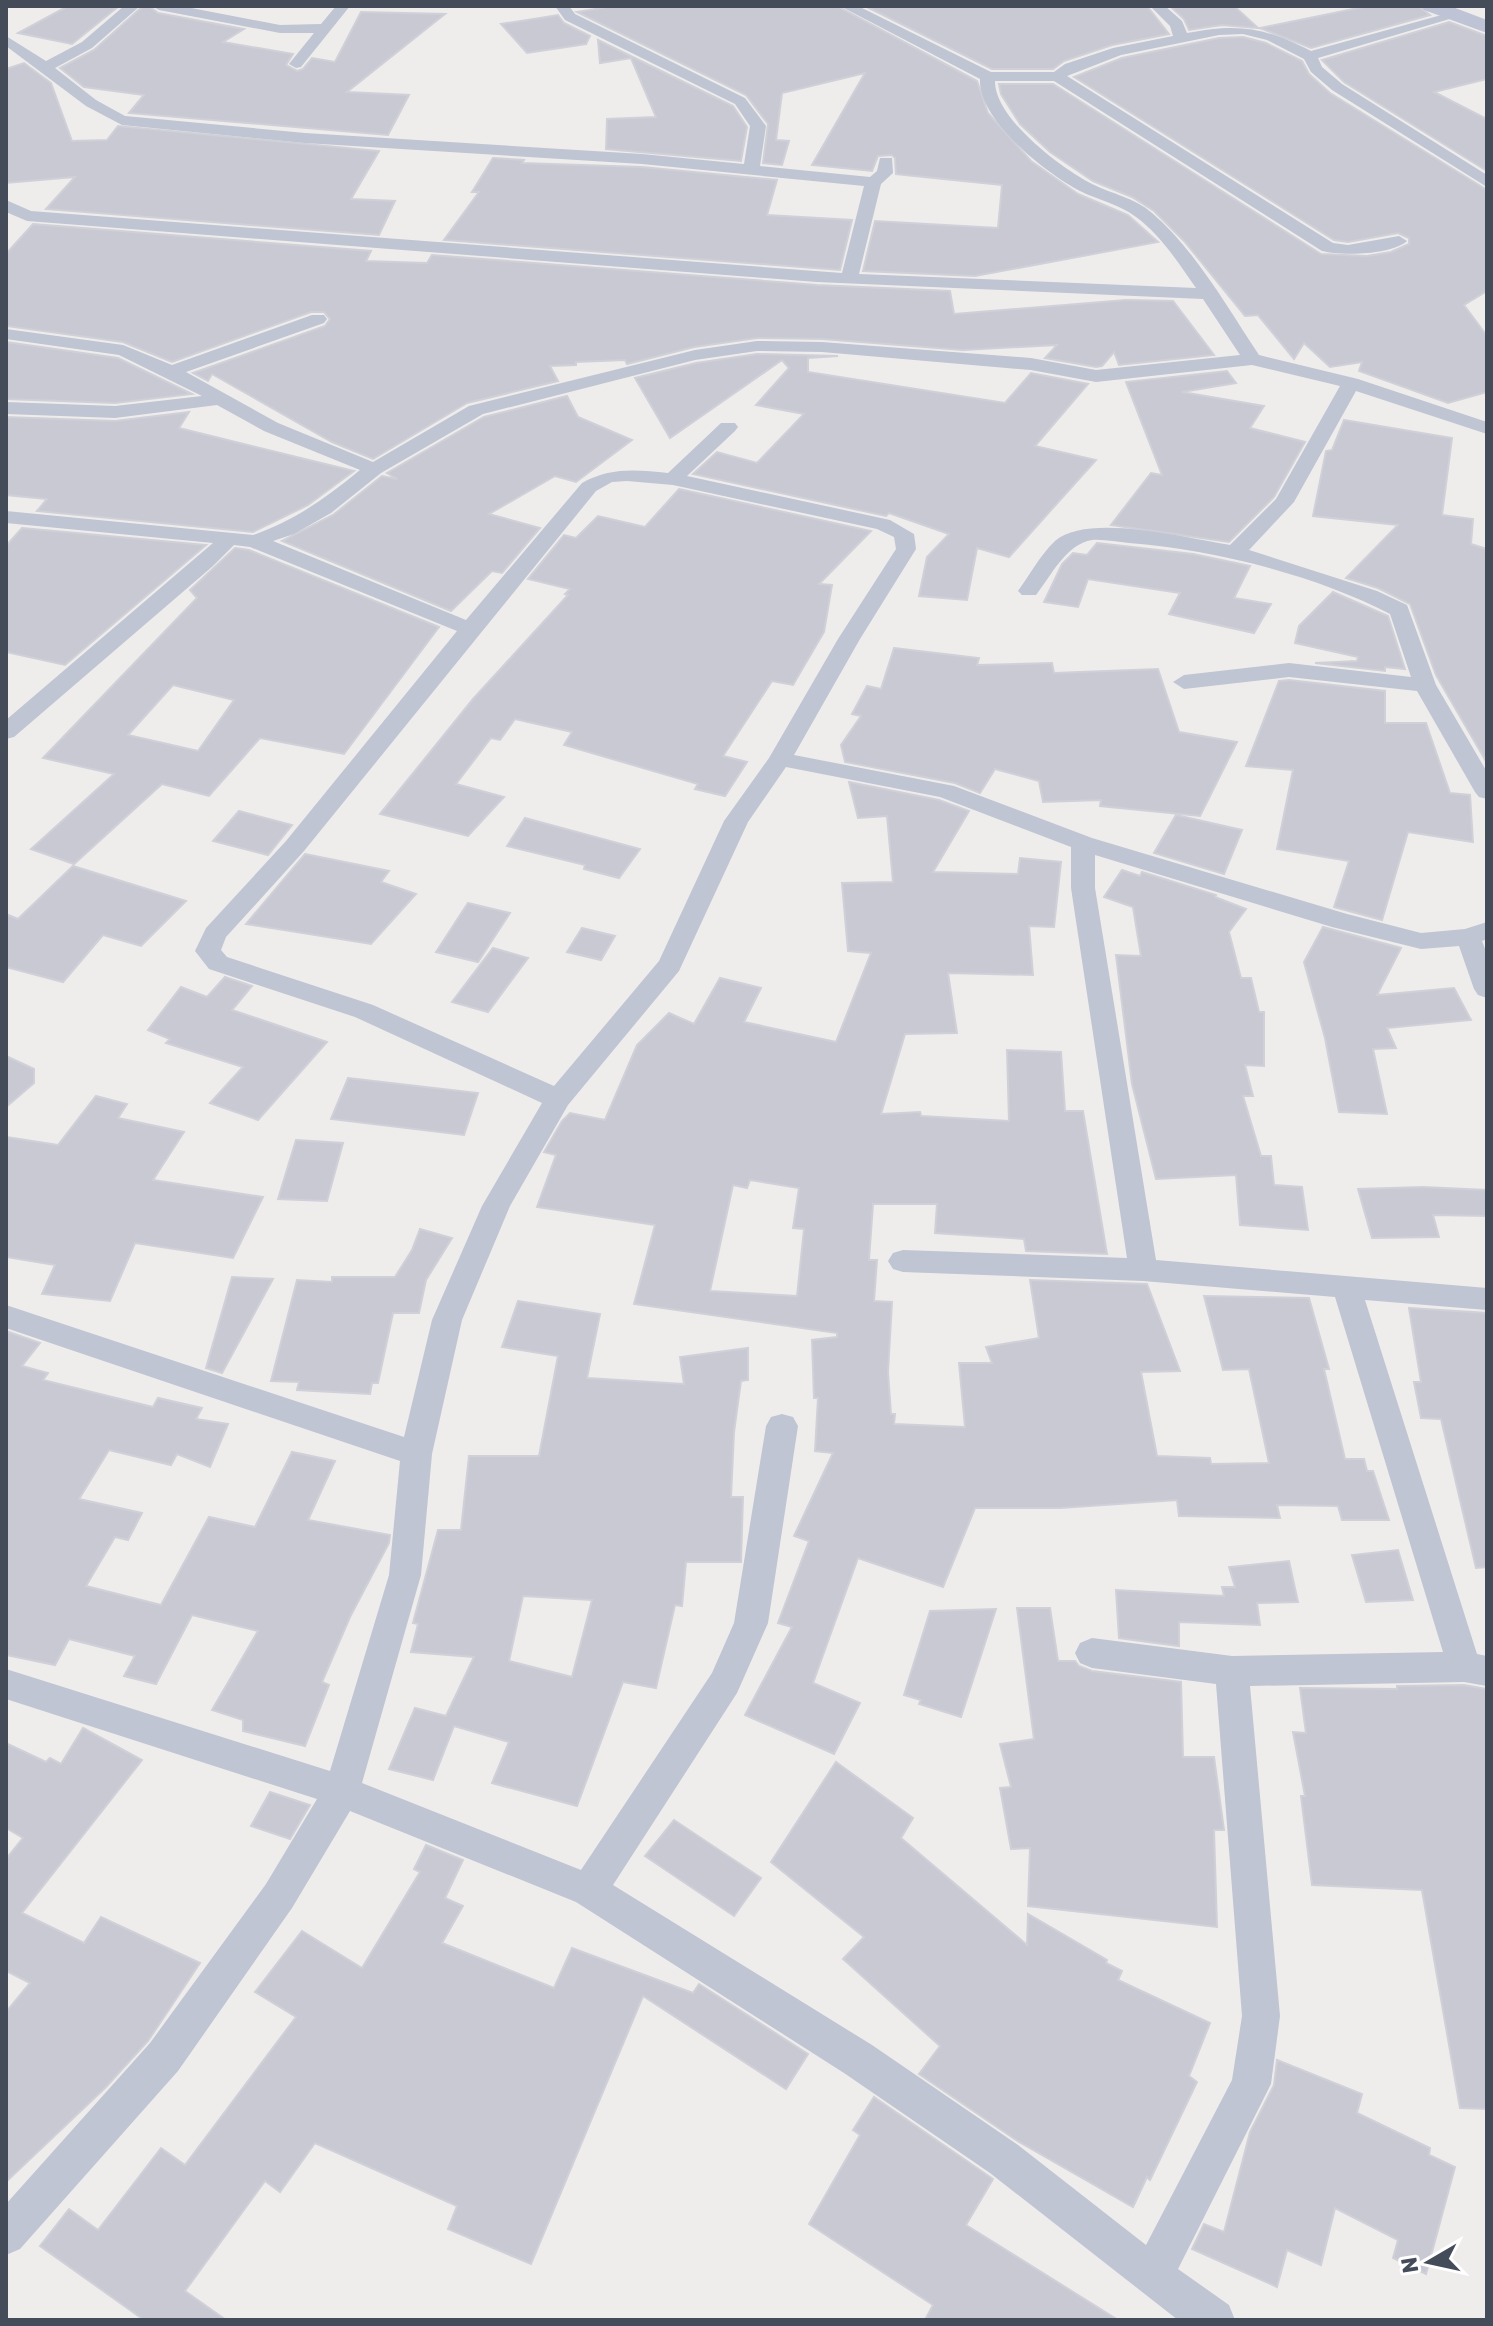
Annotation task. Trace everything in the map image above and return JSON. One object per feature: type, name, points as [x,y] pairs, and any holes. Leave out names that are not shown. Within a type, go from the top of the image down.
[{"type":"street","points":[[48,66],[87,45],[133,6]]},
{"type":"street","points":[[159,6],[280,29],[326,28]]},
{"type":"street","points":[[296,64],[343,6]]},
{"type":"street","points":[[562,6],[570,17],[740,101],[758,126],[751,171]]},
{"type":"street","points":[[847,6],[988,77],[1057,76],[1328,247],[1348,250],[1399,241]]},
{"type":"street","points":[[1157,6],[1179,31]]},
{"type":"street","points":[[1431,6],[1484,23]]},
{"type":"street","points":[[1310,56],[1456,15]]},
{"type":"street","points":[[1057,76],[1070,67],[1179,31],[1243,30],[1272,37],[1310,56],[1316,69],[1337,87],[1487,182]]},
{"type":"street","points":[[6,40],[48,66],[56,76],[103,112],[122,120],[305,138],[642,159],[873,182]]},
{"type":"street","points":[[988,77],[988,96],[1001,117],[1083,186],[1132,205],[1151,221],[1208,294],[1252,359]]},
{"type":"street","points":[[849,278],[873,182],[885,173],[886,161]]},
{"type":"street","points":[[6,205],[27,216],[849,278],[1208,294]]},
{"type":"street","points":[[171,371],[318,319]]},
{"type":"street","points":[[6,334],[123,350],[171,371],[271,427],[374,469]]},
{"type":"street","points":[[254,541],[287,530],[324,509],[374,469],[476,410],[695,355],[757,346],[822,347],[1031,364],[1096,376],[1252,359],[1351,383],[1487,428]]},
{"type":"street","points":[[1235,552],[1284,502],[1351,383]]},
{"type":"street","points":[[6,408],[90,414],[158,411],[222,398]]},
{"type":"street","points":[[673,479],[728,427]]},
{"type":"street","points":[[6,2235],[164,2057],[279,1896],[342,1791],[405,1575],[416,1454],[447,1320],[496,1206],[558,1099],[670,965],[736,821],[780,759],[849,639],[906,549],[904,534],[883,524],[673,479],[627,475],[607,477],[589,487],[295,846],[215,934],[208,951],[218,963],[364,1011],[558,1099]]},
{"type":"street","points":[[6,517],[254,541],[470,629]]},
{"type":"street","points":[[1029,591],[1063,545],[1088,534],[1146,538],[1235,552],[1370,595],[1399,610],[1425,685],[1487,792]]},
{"type":"street","points":[[6,732],[206,562],[229,538]]},
{"type":"street","points":[[1184,682],[1289,670],[1425,685]]},
{"type":"street","points":[[780,759],[946,791],[1083,843],[1326,917],[1421,941],[1478,933],[1487,989]]},
{"type":"street","points":[[1083,843],[1083,888],[1143,1270]]},
{"type":"street","points":[[903,1261],[1143,1270],[1487,1299]]},
{"type":"street","points":[[1092,1653],[1232,1671],[1475,1669],[1346,1286]]},
{"type":"street","points":[[6,1316],[416,1454]]},
{"type":"street","points":[[589,1890],[725,1682],[751,1623],[782,1426]]},
{"type":"street","points":[[1152,2276],[1251,2084],[1261,2016],[1232,1671]]},
{"type":"street","points":[[6,1684],[342,1791],[589,1890],[907,2092],[1004,2159],[1152,2276],[1214,2320]]},
{"type":"building","points":[[68,6],[119,6],[72,44],[18,33]]},
{"type":"building","points":[[143,6],[149,6],[158,13],[244,29],[223,42],[293,54],[286,65],[297,71],[303,69],[312,58],[335,62],[361,12],[445,14],[347,92],[409,95],[388,135],[129,113],[144,95],[84,87],[60,68],[94,50]]},
{"type":"building","points":[[614,6],[837,6],[977,81],[988,113],[1031,161],[1078,194],[1128,215],[1158,242],[975,276],[863,271],[875,221],[998,228],[1002,185],[896,174],[892,155],[878,156],[872,171],[812,165],[865,73],[782,93],[776,140],[789,141],[782,165],[763,163],[768,124],[746,95],[577,12]]},
{"type":"building","points":[[865,6],[1147,6],[1169,34],[1112,45],[1064,61],[1053,69],[992,69]]},
{"type":"building","points":[[1170,6],[1234,6],[1258,28],[1222,25],[1189,30],[1184,19]]},
{"type":"building","points":[[1368,6],[1418,6],[1430,15],[1311,48],[1260,28]]},
{"type":"building","points":[[558,15],[564,23],[590,36],[586,44],[527,53],[501,24]]},
{"type":"building","points":[[1449,22],[1487,36],[1487,79],[1434,92],[1487,119],[1487,171],[1344,82],[1322,60]]},
{"type":"building","points":[[1243,37],[1266,43],[1302,61],[1309,74],[1330,93],[1487,190],[1487,291],[1464,305],[1487,336],[1487,392],[1448,403],[1359,371],[1362,362],[1330,367],[1304,343],[1294,359],[1258,315],[1245,316],[1185,242],[1154,211],[1132,197],[1093,181],[1050,152],[1020,124],[1001,94],[999,84],[1053,84],[1321,254],[1367,256],[1391,252],[1409,244],[1409,238],[1398,233],[1348,242],[1334,240],[1074,77],[1122,58],[1219,38]]},
{"type":"building","points":[[598,40],[733,106],[747,127],[741,161],[606,149],[607,119],[656,117],[631,58],[600,63]]},
{"type":"building","points":[[24,63],[51,83],[72,141],[107,140],[118,126],[379,151],[351,199],[395,201],[379,235],[46,209],[75,177],[6,183],[6,69]]},
{"type":"building","points":[[493,158],[524,160],[522,163],[642,167],[777,180],[767,215],[852,220],[840,270],[444,240],[479,192],[472,192]]},
{"type":"building","points":[[33,224],[371,251],[366,261],[427,263],[432,255],[817,285],[950,291],[954,314],[1126,300],[1173,301],[1214,355],[1119,365],[1114,352],[1102,366],[1096,367],[1045,358],[1057,345],[963,350],[822,339],[757,338],[694,347],[627,364],[625,360],[550,366],[558,381],[467,403],[373,459],[332,442],[212,374],[208,381],[193,373],[325,326],[330,319],[324,312],[311,312],[172,362],[123,342],[6,326],[6,254]]},
{"type":"building","points":[[6,342],[118,358],[192,394],[115,403],[6,399]]},
{"type":"building","points":[[757,354],[838,356],[808,358],[808,372],[1005,403],[1031,373],[1088,384],[1035,446],[1096,460],[1009,557],[977,548],[967,600],[919,596],[927,557],[949,534],[889,513],[886,516],[693,474],[717,452],[757,463],[804,414],[756,405],[789,368],[782,360],[670,438],[635,378],[696,363]]},
{"type":"building","points":[[1227,371],[1236,383],[1182,392],[1264,406],[1250,428],[1305,442],[1274,497],[1229,542],[1111,525],[1151,473],[1162,475],[1126,382]]},
{"type":"building","points":[[567,396],[578,417],[632,440],[576,482],[555,476],[489,514],[540,528],[502,573],[492,571],[451,611],[282,541],[333,515],[382,476],[397,479],[387,473],[484,417]]},
{"type":"building","points":[[189,412],[179,428],[354,471],[308,505],[253,532],[37,511],[47,499],[6,495],[6,417],[115,421]]},
{"type":"building","points":[[1344,420],[1452,438],[1442,515],[1473,519],[1471,544],[1487,549],[1487,763],[1436,675],[1410,604],[1378,588],[1346,578],[1398,525],[1313,516],[1326,451],[1332,450]]},
{"type":"building","points":[[679,489],[871,531],[819,584],[832,585],[824,632],[793,685],[772,681],[723,756],[747,762],[725,796],[695,789],[698,784],[564,745],[572,732],[515,719],[500,740],[491,738],[456,784],[504,797],[468,836],[380,814],[473,699],[568,595],[565,594],[570,589],[528,579],[564,535],[576,538],[598,516],[645,527]]},
{"type":"building","points":[[22,528],[206,545],[65,665],[6,652],[6,546]]},
{"type":"building","points":[[1097,543],[1193,554],[1250,566],[1234,598],[1271,604],[1254,633],[1169,614],[1180,593],[1088,579],[1078,607],[1044,602],[1062,564],[1073,553],[1087,555]]},
{"type":"building","points":[[235,548],[249,550],[439,627],[344,754],[260,738],[209,796],[162,784],[74,864],[31,849],[114,774],[43,758],[197,598],[190,590]],"holes":[[[173,685],[234,700],[198,751],[128,735]]]},
{"type":"building","points":[[1333,592],[1388,616],[1405,669],[1385,667],[1385,671],[1315,663],[1357,661],[1358,657],[1295,643],[1299,626]]},
{"type":"building","points":[[894,648],[979,658],[977,665],[1052,663],[1054,673],[1158,669],[1179,732],[1237,742],[1200,816],[1100,806],[1101,800],[1043,802],[1039,781],[995,769],[980,793],[955,783],[845,762],[841,745],[861,716],[852,714],[867,686],[881,689]]},
{"type":"building","points":[[1279,681],[1385,691],[1385,723],[1426,723],[1450,793],[1470,795],[1473,842],[1408,832],[1382,920],[1334,907],[1349,861],[1277,849],[1293,770],[1246,766]]},
{"type":"building","points":[[849,782],[939,800],[969,811],[933,872],[1018,874],[1020,858],[1061,862],[1054,927],[1029,926],[1033,975],[948,973],[957,1033],[905,1034],[881,1114],[920,1112],[921,1116],[1009,1121],[1007,1050],[1061,1052],[1065,1111],[1083,1111],[1107,1254],[1026,1251],[1024,1239],[935,1233],[937,1204],[873,1204],[869,1260],[877,1260],[874,1301],[892,1302],[888,1372],[894,1424],[965,1427],[959,1363],[992,1363],[986,1347],[1039,1338],[1030,1280],[1147,1284],[1180,1371],[1141,1372],[1157,1456],[1210,1458],[1211,1464],[1269,1463],[1249,1369],[1223,1370],[1204,1296],[1309,1298],[1329,1369],[1324,1369],[1345,1459],[1364,1459],[1367,1471],[1373,1471],[1389,1520],[1342,1520],[1338,1506],[1277,1505],[1280,1518],[1179,1516],[1177,1500],[1060,1508],[975,1508],[943,1587],[858,1558],[813,1683],[860,1703],[834,1754],[745,1715],[792,1627],[778,1623],[809,1541],[794,1536],[833,1453],[815,1451],[818,1398],[814,1398],[812,1340],[837,1337],[837,1333],[634,1304],[655,1225],[537,1207],[556,1155],[544,1152],[562,1121],[570,1113],[605,1120],[637,1045],[669,1013],[694,1024],[720,978],[761,988],[744,1022],[836,1042],[871,953],[848,951],[842,883],[893,882],[887,816],[858,818]],"holes":[[[750,1180],[799,1188],[793,1228],[804,1229],[797,1296],[710,1291],[733,1185],[747,1188]]]},
{"type":"building","points":[[239,811],[292,825],[268,855],[213,841]]},
{"type":"building","points":[[1176,815],[1242,830],[1224,874],[1154,853]]},
{"type":"building","points":[[525,818],[640,849],[619,878],[584,869],[585,865],[507,846]]},
{"type":"building","points":[[305,854],[389,871],[381,882],[416,894],[371,944],[246,924]]},
{"type":"building","points":[[73,866],[186,901],[141,946],[103,935],[63,982],[6,967],[6,914],[18,919]]},
{"type":"building","points":[[1122,870],[1140,876],[1142,872],[1216,895],[1246,909],[1229,932],[1241,978],[1251,978],[1259,1012],[1264,1012],[1264,1066],[1245,1065],[1253,1096],[1243,1096],[1261,1156],[1271,1156],[1274,1185],[1302,1187],[1308,1230],[1240,1225],[1236,1175],[1156,1179],[1132,1084],[1116,955],[1141,956],[1133,907],[1104,897]]},
{"type":"building","points":[[468,903],[510,913],[478,962],[436,952]]},
{"type":"building","points":[[1323,927],[1401,948],[1377,995],[1454,988],[1471,1020],[1387,1028],[1396,1048],[1373,1049],[1387,1114],[1339,1112],[1325,1038],[1304,962]]},
{"type":"building","points":[[582,928],[615,936],[601,960],[567,952]]},
{"type":"building","points":[[493,948],[528,958],[488,1012],[452,1002]]},
{"type":"building","points":[[225,977],[252,986],[232,1010],[327,1042],[258,1120],[210,1103],[243,1067],[166,1043],[170,1039],[148,1030],[181,987],[207,997]]},
{"type":"building","points":[[6,1056],[34,1069],[34,1083],[6,1107]]},
{"type":"building","points":[[348,1078],[478,1093],[464,1135],[331,1119]]},
{"type":"building","points":[[96,1096],[127,1104],[118,1118],[184,1132],[153,1180],[263,1197],[233,1258],[135,1243],[110,1301],[42,1294],[55,1265],[6,1257],[6,1137],[58,1145]]},
{"type":"building","points":[[296,1140],[343,1143],[327,1201],[278,1199]]},
{"type":"building","points":[[1423,1187],[1487,1190],[1487,1216],[1433,1215],[1439,1237],[1372,1238],[1358,1189]]},
{"type":"building","points":[[420,1229],[452,1238],[426,1280],[419,1313],[393,1313],[378,1383],[372,1383],[370,1394],[297,1390],[299,1382],[271,1381],[297,1280],[332,1282],[332,1277],[395,1277],[412,1250]]},
{"type":"building","points":[[232,1277],[273,1279],[222,1373],[206,1368]]},
{"type":"building","points":[[518,1301],[600,1314],[587,1378],[684,1384],[680,1357],[748,1348],[748,1380],[741,1381],[734,1432],[731,1497],[743,1497],[741,1562],[686,1562],[682,1606],[675,1605],[656,1688],[623,1682],[577,1806],[492,1783],[509,1742],[454,1726],[433,1780],[389,1769],[415,1708],[446,1716],[474,1657],[411,1652],[418,1624],[413,1623],[438,1530],[461,1530],[469,1456],[539,1456],[558,1356],[502,1347]],"holes":[[[523,1596],[592,1600],[572,1677],[509,1661]]]},
{"type":"building","points":[[1409,1308],[1487,1313],[1487,1567],[1476,1568],[1441,1419],[1421,1418],[1414,1382],[1421,1382]]},
{"type":"building","points":[[6,1331],[40,1343],[22,1366],[48,1373],[43,1380],[153,1407],[158,1398],[202,1408],[196,1419],[228,1424],[210,1467],[177,1454],[171,1465],[109,1450],[79,1499],[142,1513],[128,1540],[115,1537],[86,1586],[161,1605],[209,1517],[255,1527],[292,1452],[335,1461],[308,1520],[390,1535],[389,1543],[350,1617],[322,1682],[329,1685],[305,1746],[243,1731],[243,1720],[212,1710],[258,1631],[192,1615],[156,1684],[124,1676],[135,1656],[69,1639],[55,1665],[6,1655]]},
{"type":"building","points":[[1398,1550],[1413,1600],[1366,1602],[1352,1555]]},
{"type":"building","points":[[1289,1561],[1298,1602],[1257,1603],[1260,1625],[1179,1622],[1179,1646],[1119,1638],[1116,1590],[1224,1596],[1222,1587],[1235,1587],[1229,1567]]},
{"type":"building","points":[[1017,1608],[1050,1608],[1058,1661],[1075,1661],[1092,1671],[1181,1682],[1183,1757],[1214,1757],[1224,1830],[1214,1830],[1217,1927],[1028,1906],[1030,1848],[1011,1849],[1000,1788],[1011,1787],[1000,1744],[1034,1739]]},
{"type":"building","points":[[996,1609],[961,1717],[919,1704],[921,1700],[904,1695],[930,1611]]},
{"type":"building","points":[[1464,1685],[1487,1689],[1487,2109],[1460,2108],[1422,1890],[1312,1885],[1301,1796],[1305,1796],[1293,1732],[1306,1733],[1300,1688],[1397,1689],[1397,1686]]},
{"type":"building","points":[[83,1728],[142,1760],[22,1913],[84,1943],[101,1917],[200,1963],[148,2041],[106,2087],[6,2182],[6,2012],[30,1983],[6,1971],[6,1859],[23,1838],[6,1828],[6,1743],[46,1762],[50,1758],[61,1764]]},
{"type":"building","points":[[836,1762],[913,1818],[901,1838],[1027,1945],[1028,1914],[1122,1971],[1118,1980],[1210,2023],[1189,2076],[1197,2082],[1150,2180],[1147,2177],[1133,2207],[1016,2140],[919,2074],[940,2046],[843,1959],[864,1937],[771,1862]]},
{"type":"building","points":[[270,1792],[310,1805],[290,1839],[251,1826]]},
{"type":"building","points":[[674,1820],[761,1878],[734,1916],[645,1856]]},
{"type":"building","points":[[426,1845],[463,1860],[445,1898],[463,1906],[442,1943],[554,1988],[572,1948],[693,1993],[699,1984],[808,2054],[786,2089],[643,1996],[531,2264],[448,2229],[457,2206],[315,2143],[280,2192],[265,2181],[185,2291],[226,2320],[144,2320],[40,2246],[69,2209],[98,2230],[161,2148],[185,2165],[296,2017],[255,1992],[302,1931],[362,1968],[420,1872],[414,1869]]},
{"type":"building","points":[[1277,2060],[1362,2094],[1357,2113],[1430,2148],[1429,2155],[1455,2167],[1426,2274],[1393,2258],[1398,2240],[1335,2208],[1321,2265],[1287,2250],[1277,2287],[1192,2249],[1204,2224],[1224,2232],[1250,2132],[1274,2085]]},
{"type":"building","points":[[874,2097],[993,2179],[966,2225],[1118,2320],[925,2320],[933,2305],[809,2224],[860,2135],[853,2130]]}]
